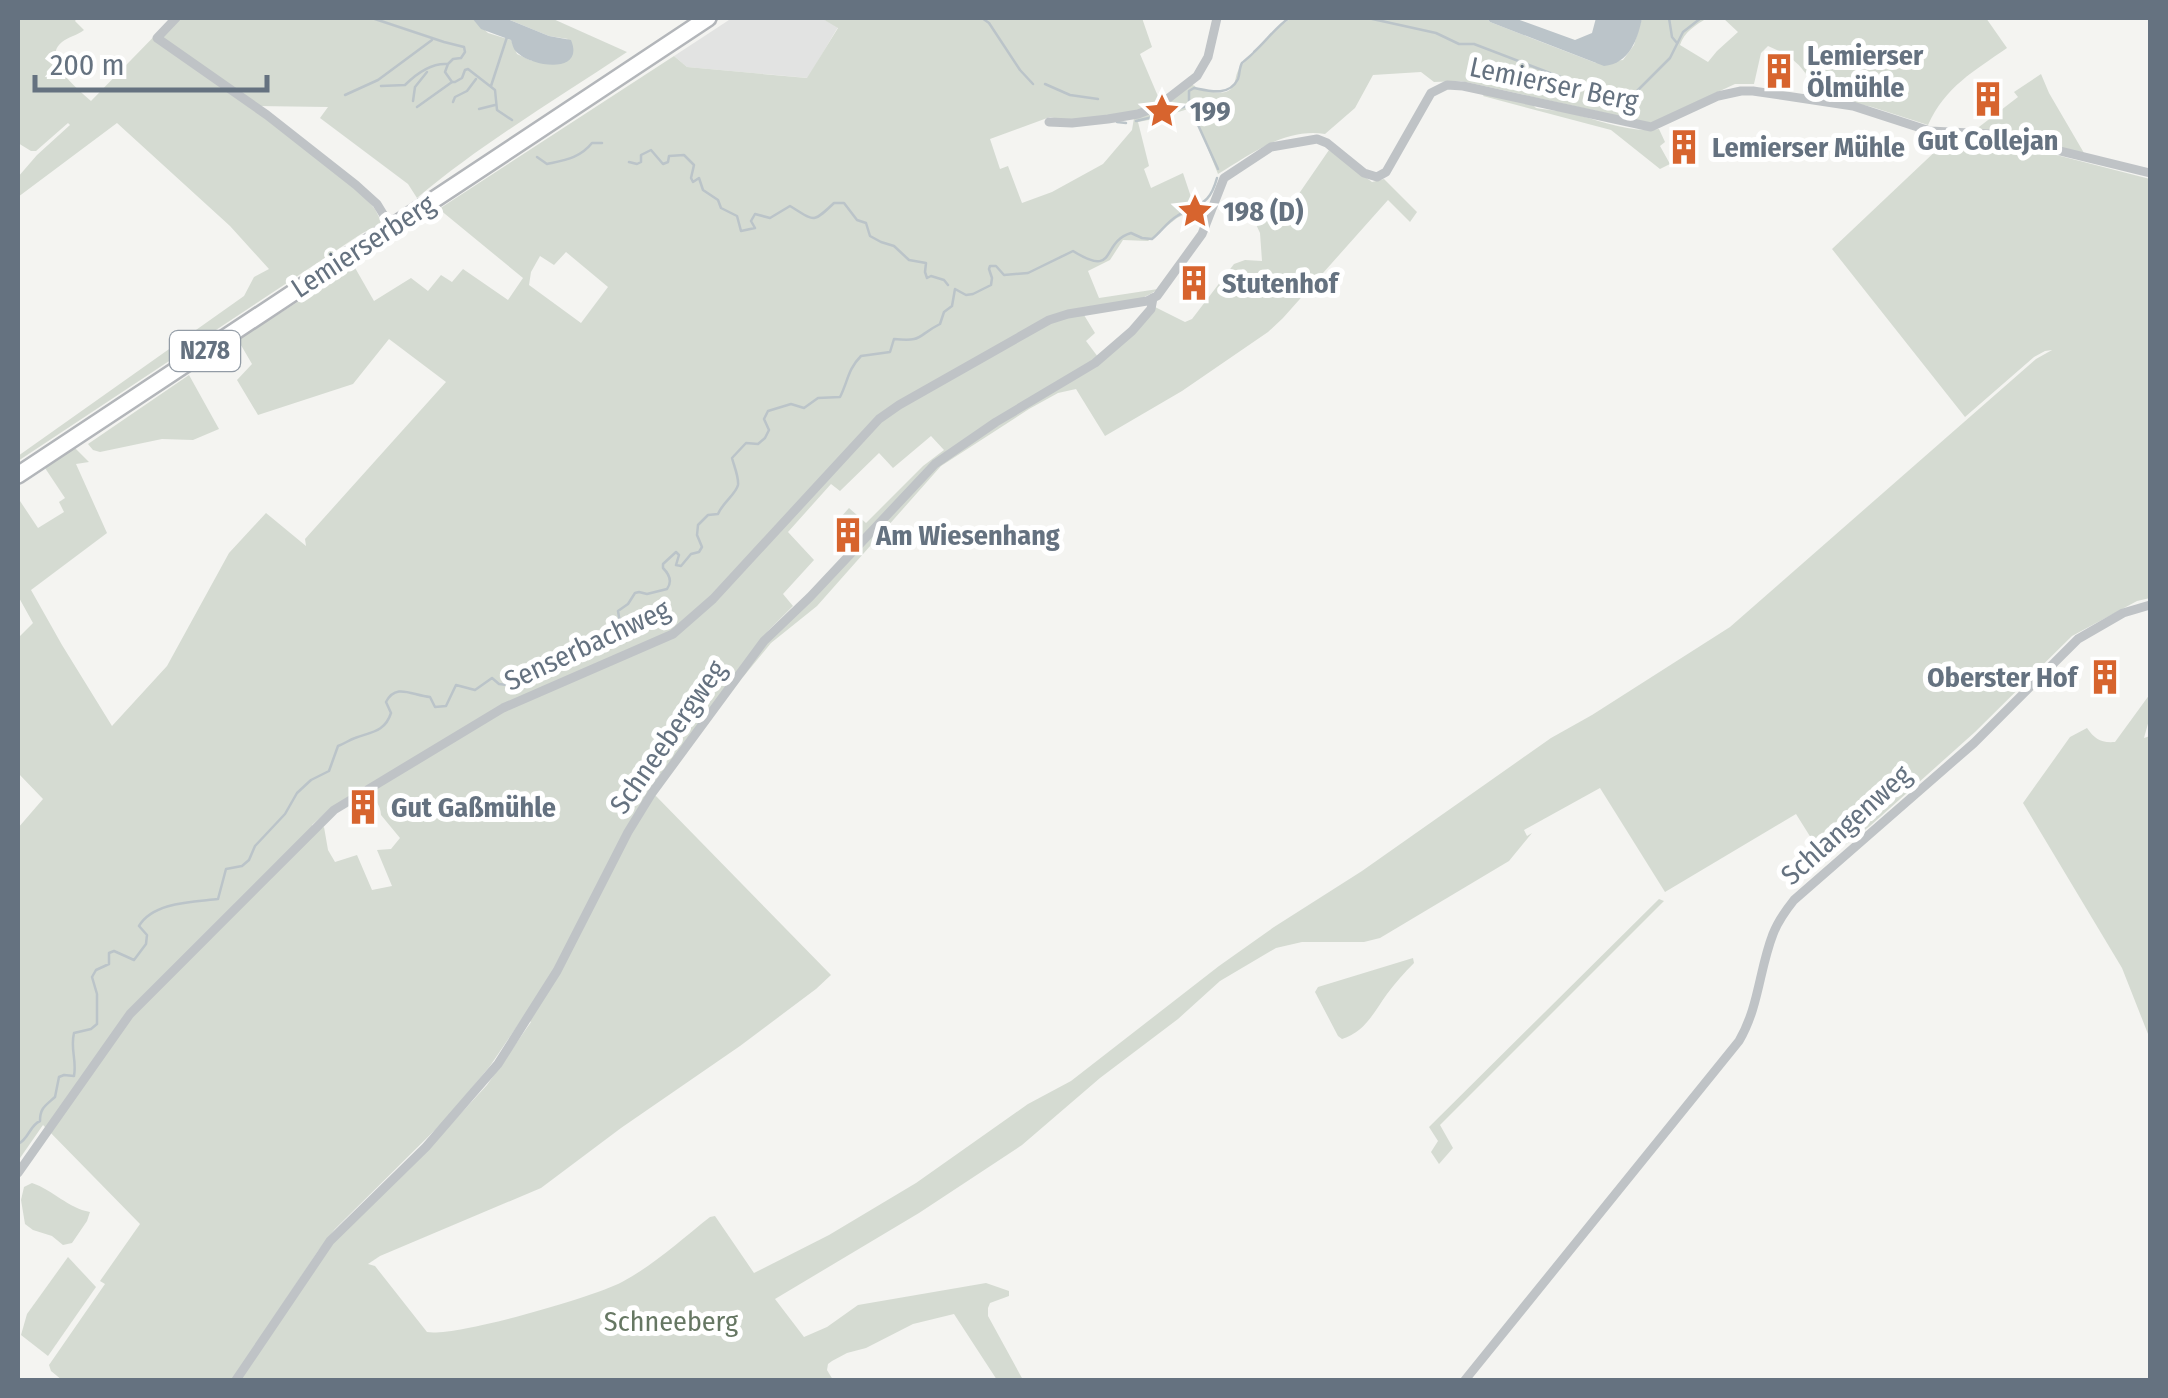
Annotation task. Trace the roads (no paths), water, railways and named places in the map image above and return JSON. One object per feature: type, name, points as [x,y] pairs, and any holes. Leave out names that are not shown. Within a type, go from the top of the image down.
[{"type":"main road","name":"Lemierserberg","points":[[18,475],[708,18]]},
{"type":"street","points":[[176,18],[157,38],[277,122],[356,185],[376,204],[392,228]]},
{"type":"street","points":[[1049,122],[1108,119],[1142,113],[1160,105],[1200,72],[1210,51],[1217,18]]},
{"type":"street","name":"Lemierser Berg","points":[[1153,298],[1161,293],[1194,248],[1223,180],[1238,167],[1271,146],[1317,139],[1364,173],[1381,176],[1430,93],[1455,85],[1652,127],[1727,93],[1767,92],[1852,106],[1930,131],[1990,134],[2150,172]]},
{"type":"street","name":"Senserbachweg","points":[[18,1173],[130,1014],[334,810],[504,708],[673,634],[713,599],[879,419],[900,405],[1049,320],[1153,298]]},
{"type":"street","name":"Schneebergweg","points":[[236,1380],[330,1241],[426,1148],[498,1064],[557,971],[652,793],[764,641],[935,464],[996,422],[1096,363],[1132,332],[1151,309],[1153,298]]},
{"type":"street","name":"Schlangenweg","points":[[1465,1380],[1738,1041],[1754,1012],[1772,935],[1794,900],[1974,743],[2078,639],[2123,613],[2150,604]]},
{"type":"waterway","points":[[372,18],[464,47],[461,58],[453,59],[445,72],[455,82],[468,69],[495,90],[497,110],[512,120]]},
{"type":"waterway","points":[[982,18],[1033,84]]},
{"type":"waterway","points":[[1218,169],[1189,105],[1189,91],[1218,91],[1234,85],[1242,63],[1289,18]]},
{"type":"waterway","points":[[1368,18],[1436,33],[1459,44],[1474,44],[1616,96],[1632,96],[1670,58],[1683,32],[1701,18]]},
{"type":"waterway","points":[[1669,18],[1677,43]]},
{"type":"waterway","points":[[491,86],[507,37]]},
{"type":"waterway","points":[[345,95],[378,80],[432,40]]},
{"type":"waterway","points":[[381,86],[405,85],[424,70],[447,64]]},
{"type":"waterway","points":[[413,101],[415,87],[427,72]]},
{"type":"waterway","points":[[453,102],[476,79]]},
{"type":"waterway","points":[[417,107],[452,82]]},
{"type":"waterway","points":[[1045,84],[1070,95],[1098,99]]},
{"type":"waterway","points":[[479,109],[495,105]]},
{"type":"waterway","points":[[1163,114],[1189,105]]},
{"type":"waterway","points":[[1136,121],[1157,116]]},
{"type":"waterway","points":[[1117,122],[1126,123]]},
{"type":"waterway","points":[[537,157],[547,164],[566,160],[592,143],[602,143]]},
{"type":"waterway","points":[[629,162],[641,162],[641,155],[651,150],[663,164],[669,156],[684,155],[694,165],[693,182],[699,178],[703,190],[718,200],[721,208],[737,216],[741,231],[755,228],[751,221],[755,214],[770,218],[790,206],[813,218],[834,203],[844,203],[857,220],[866,223],[870,236],[894,246],[909,260],[926,263],[927,278],[944,280],[948,285]]},
{"type":"waterway","points":[[18,1144],[40,1121],[42,1110],[55,1097],[59,1077],[74,1076],[74,1033],[97,1024],[97,994],[92,977],[96,970],[109,964],[109,953],[114,951],[134,960],[146,944],[147,935],[139,926],[145,918],[174,905],[218,899],[226,869],[242,866],[249,860],[255,846],[285,814],[297,793],[329,771],[338,746],[385,724],[391,713],[386,702],[390,696],[405,692],[430,697],[435,707],[446,706],[456,685],[475,690],[492,678],[507,685],[531,676],[541,664],[557,664],[565,651],[595,654],[605,650],[622,635],[618,611],[635,593],[667,589],[670,580],[663,564],[676,552],[676,565],[681,566],[691,554],[699,552],[702,547],[698,525],[708,515],[718,514],[737,488],[732,458],[746,443],[758,444],[765,438],[769,430],[764,419],[768,411],[791,404],[804,408],[818,398],[840,397],[861,356],[890,352],[894,339],[915,339],[940,324],[944,312],[952,306],[955,289],[966,295],[991,285],[990,266],[996,266],[1004,275],[1028,273],[1073,251],[1087,259],[1103,260],[1121,238],[1131,233],[1152,239],[1173,218],[1207,199],[1217,178]]},
{"type":"place","name":"Lemierser Ölmühle","points":[[1779,71]]},
{"type":"place","name":"Gut Collejan","points":[[1988,99]]},
{"type":"place","name":"199","points":[[1162,111]]},
{"type":"place","name":"Lemierser Mühle","points":[[1684,147]]},
{"type":"place","name":"198 (D)","points":[[1195,211]]},
{"type":"place","name":"Stutenhof","points":[[1194,283]]},
{"type":"place","name":"Am Wiesenhang","points":[[848,535]]},
{"type":"place","name":"Oberster Hof","points":[[2105,677]]},
{"type":"place","name":"Gut Gaßmühle","points":[[363,807]]},
{"type":"park label","name":"Schneeberg","points":[[671,1321]]}]
